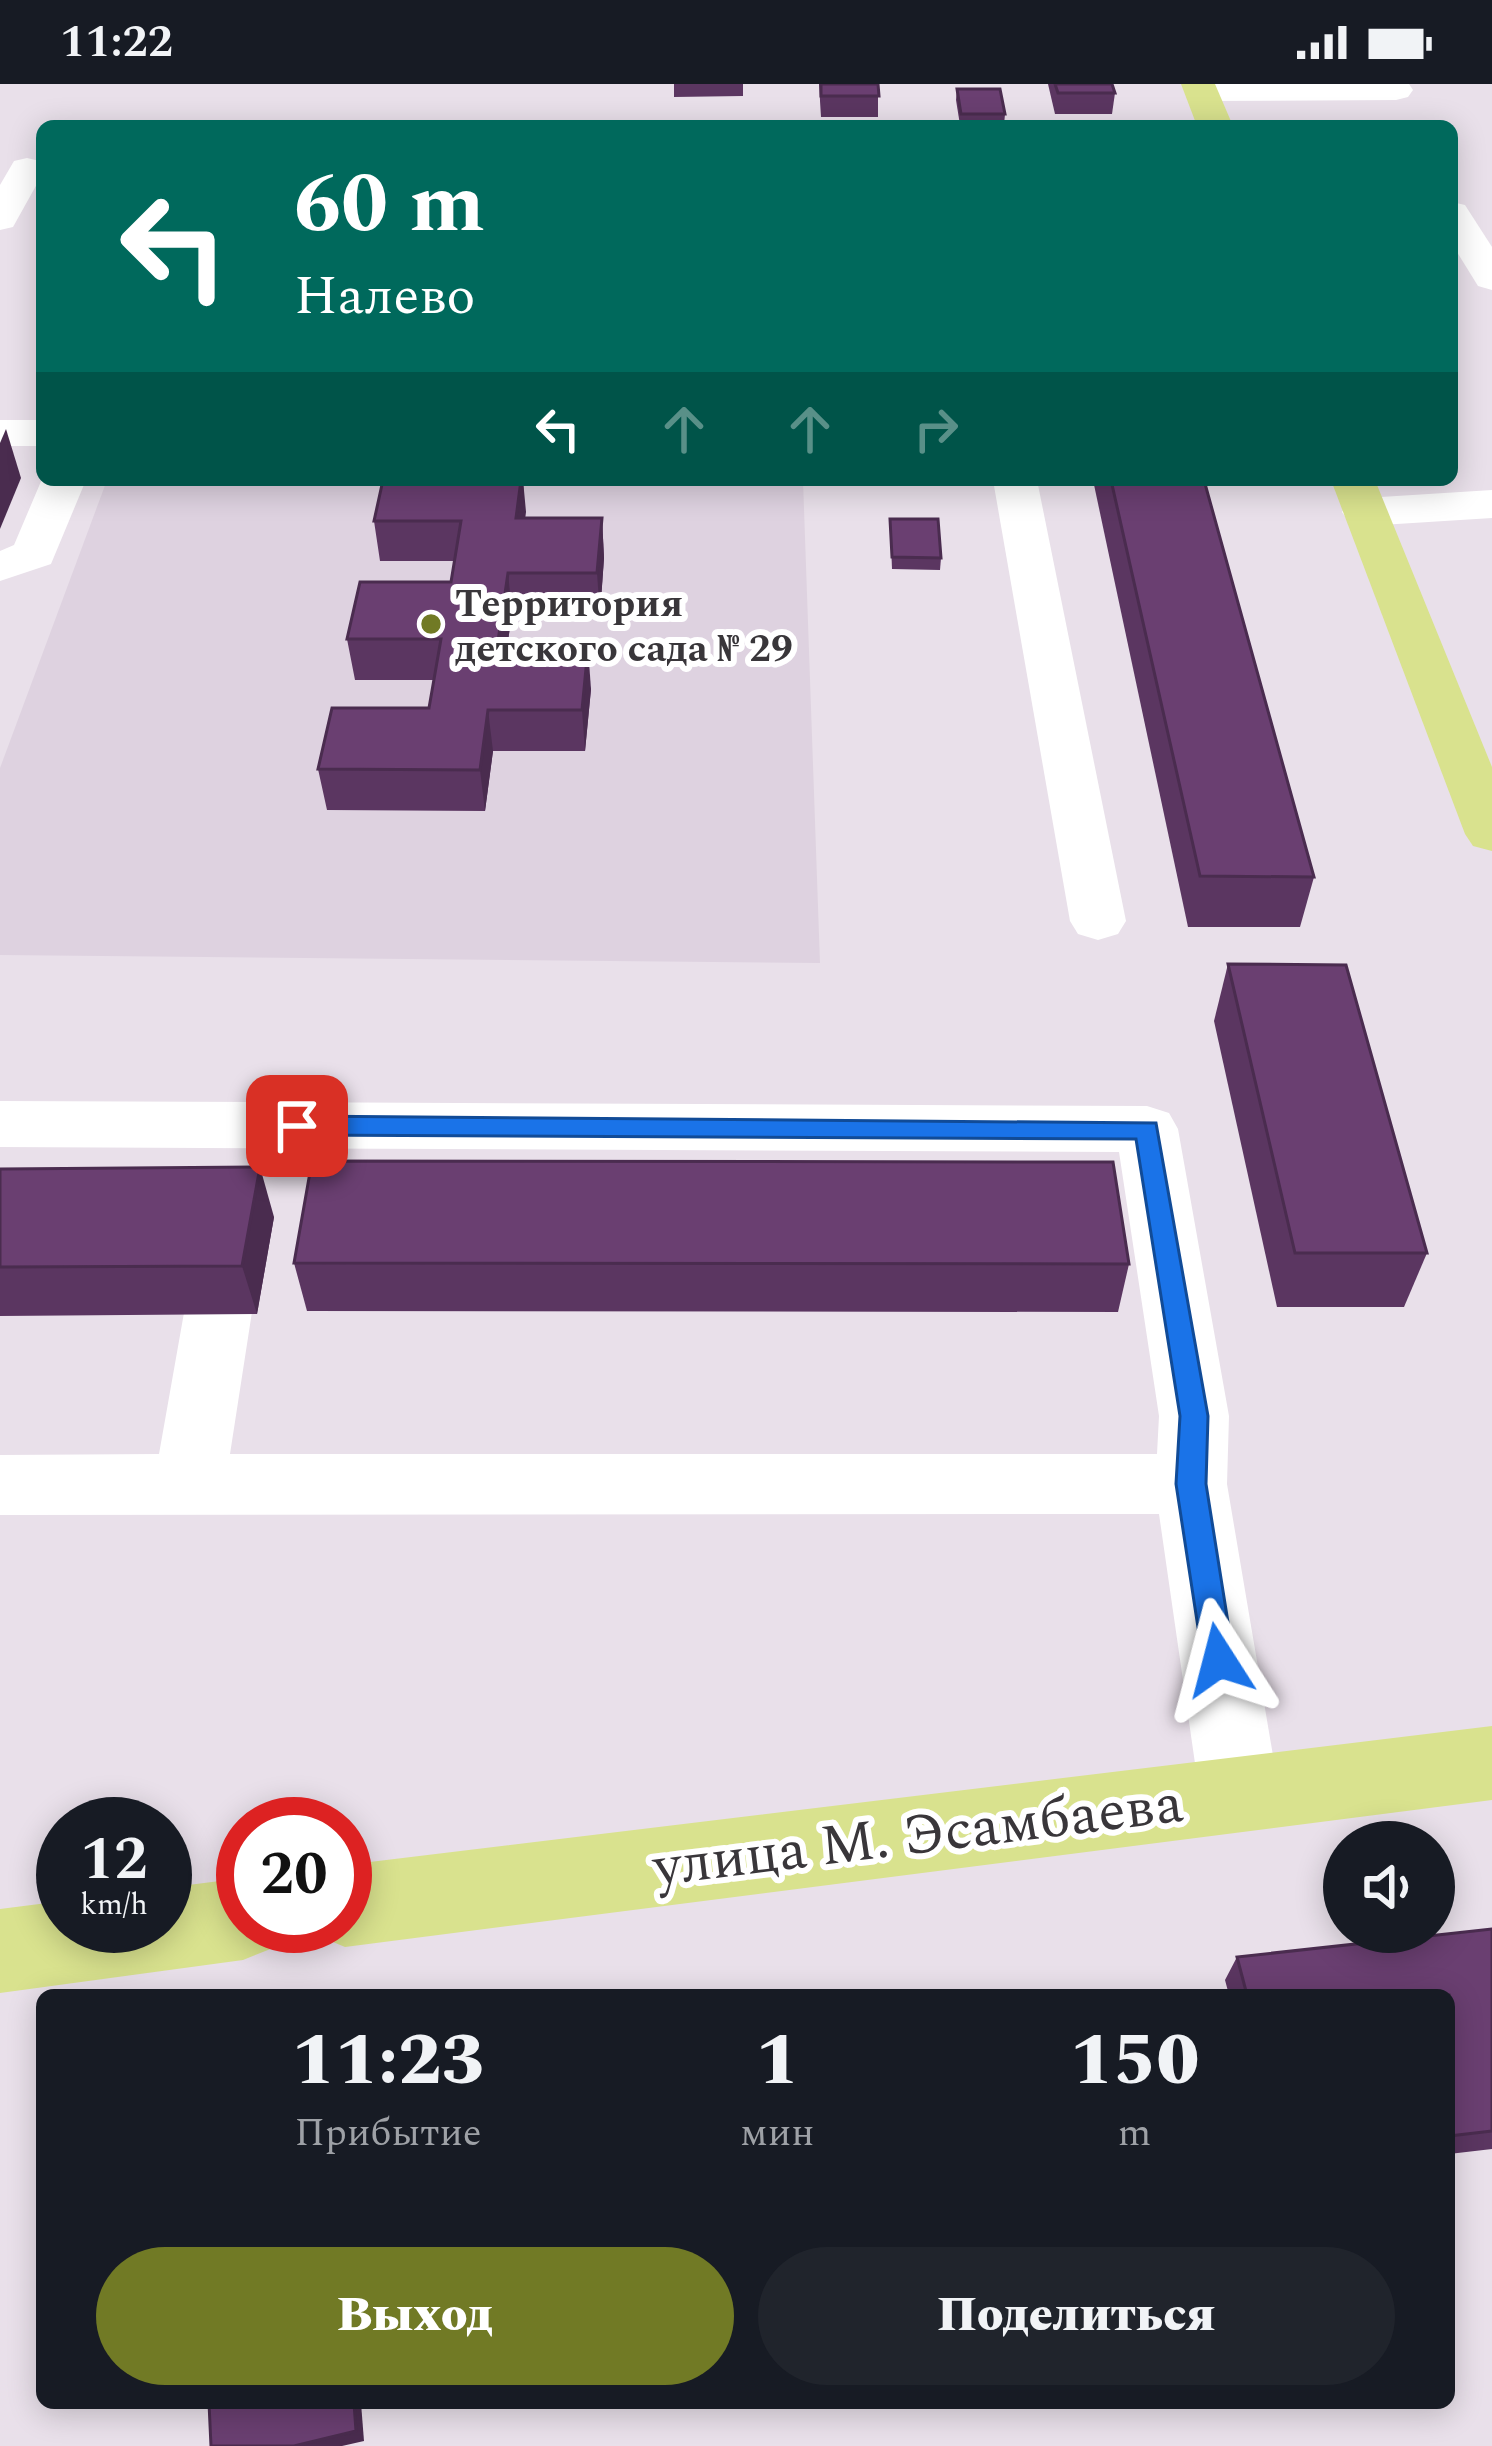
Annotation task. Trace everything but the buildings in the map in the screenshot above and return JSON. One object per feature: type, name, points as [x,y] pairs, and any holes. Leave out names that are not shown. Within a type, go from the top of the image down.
[{"type":"main road","points":[[1359,496],[1492,834]]},
{"type":"main road","name":"улица М. Эсамбаева","points":[[372,1903],[1492,1762]]},
{"type":"main road","points":[[0,1951],[216,1923]]},
{"type":"lane","points":[[1214,110],[1396,90],[1392,84]]},
{"type":"lane","points":[[0,219],[27,169]]},
{"type":"lane","points":[[1458,223],[1492,278]]},
{"type":"lane","points":[[0,433],[36,434]]},
{"type":"lane","points":[[0,567],[34,554],[62,486]]},
{"type":"lane","points":[[1016,486],[1098,922]]},
{"type":"lane","points":[[1359,496],[1492,504]]},
{"type":"lane","points":[[0,1124],[1147,1130],[1194,1416],[1191,1484],[1239,1791]]},
{"type":"lane","points":[[189,1485],[250,1126]]},
{"type":"lane","points":[[0,1485],[1191,1484]]},
{"type":"shaded area","name":"Территория детского сада № 29","points":[[105,486],[803,486],[820,963],[0,955],[0,768]]},
{"type":"place","name":"Территория детского сада № 29","points":[[431,624]]},
{"type":"route","points":[[297,1126],[1147,1130],[1194,1416],[1191,1484],[1219,1660]]}]
